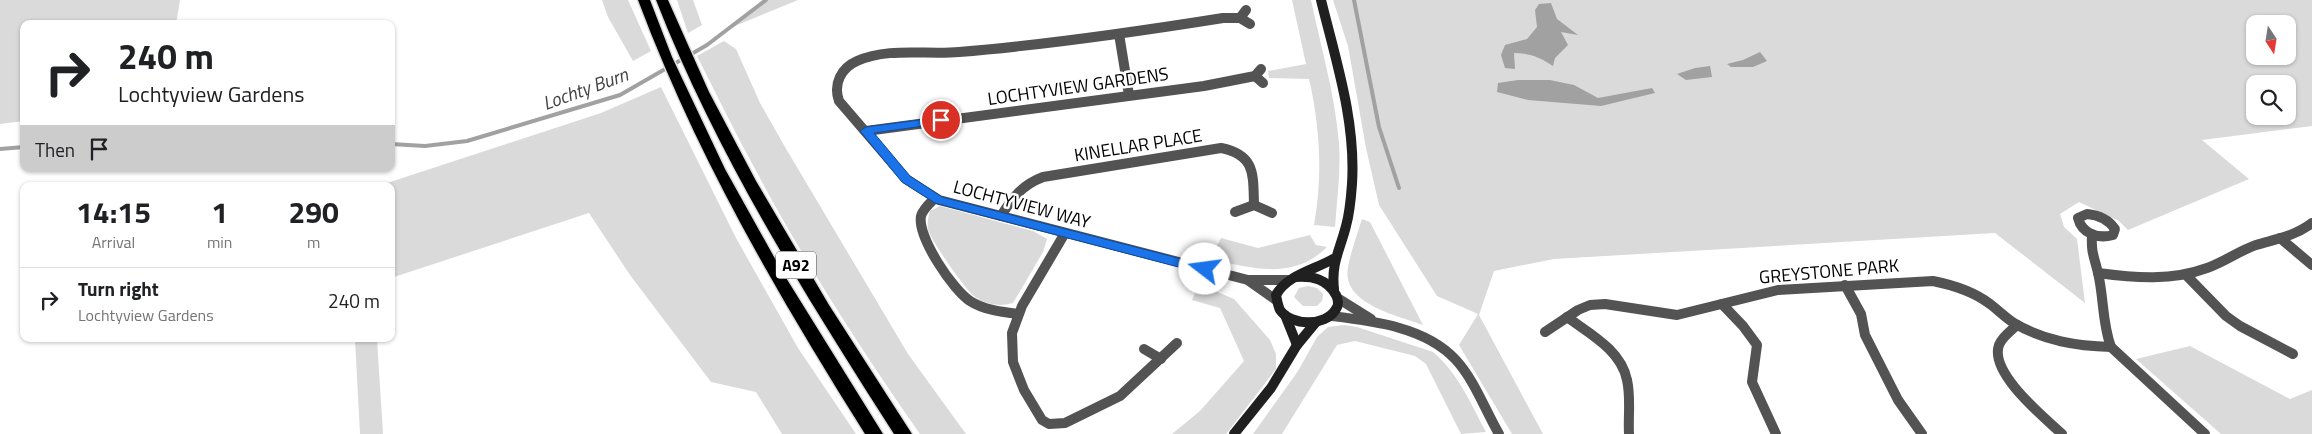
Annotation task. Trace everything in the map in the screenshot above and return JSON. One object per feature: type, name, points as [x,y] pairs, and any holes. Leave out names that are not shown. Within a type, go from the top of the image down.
[{"type":"highway","name":"A92","points":[[644,0],[657,37],[705,141],[784,289],[874,434]]},
{"type":"highway","name":"A92","points":[[662,0],[674,33],[700,89],[805,280],[903,434]]},
{"type":"main road","points":[[1284,314],[1299,321],[1316,322],[1331,316],[1337,308],[1339,299],[1334,289],[1333,259],[1346,225],[1352,175],[1352,143],[1320,0]]},
{"type":"main road","points":[[1297,345],[1276,300],[1278,289],[1292,279],[1321,267],[1333,259]]},
{"type":"main road","points":[[1292,279],[1313,277],[1334,289]]},
{"type":"main road","points":[[1234,434],[1271,388],[1297,345],[1316,322]]},
{"type":"street","points":[[1240,18],[1246,10]]},
{"type":"street","points":[[1129,95],[1119,34],[1240,18],[1250,24]]},
{"type":"street","name":"LOCHTYVIEW WAY","points":[[1119,34],[958,52],[883,54],[855,62],[838,78],[835,92],[839,101],[906,179],[935,198],[1248,280],[1292,279]]},
{"type":"street","name":"LOCHTYVIEW GARDENS","points":[[866,131],[1204,86],[1258,72],[1264,83]]},
{"type":"street","name":"KINELLAR PLACE","points":[[1001,216],[1016,191],[1030,181],[1043,177],[1221,148],[1240,152],[1250,163],[1254,205]]},
{"type":"street","points":[[935,198],[924,210],[921,218],[922,232],[963,296],[972,304],[985,309],[1018,314]]},
{"type":"street","points":[[1235,212],[1254,205],[1272,213]]},
{"type":"street","points":[[2098,273],[2138,278],[2186,275],[2209,268],[2248,248],[2293,235],[2312,223]]},
{"type":"street","points":[[1064,233],[1018,314],[1012,334],[1013,362],[1024,390],[1042,420],[1056,429],[1120,396],[1177,343]]},
{"type":"street","points":[[2092,234],[2091,253],[2098,273],[2106,338],[2111,347],[2205,434]]},
{"type":"street","points":[[2280,238],[2312,265]]},
{"type":"street","points":[[2186,275],[2226,316],[2240,326],[2293,354]]},
{"type":"street","name":"LOCHTYVIEW WAY","points":[[1248,280],[1276,300]]},
{"type":"street","name":"GREYSTONE PARK","points":[[1545,332],[1578,310],[1590,305],[1605,304],[1677,315],[1778,290],[1933,281],[1953,285],[1977,296],[2017,325],[2058,342],[2081,346],[2111,347]]},
{"type":"street","points":[[1845,285],[1861,314],[1865,335],[1898,400],[1922,434]]},
{"type":"street","points":[[1339,299],[1378,323]]},
{"type":"street","points":[[1722,304],[1743,326],[1756,345],[1752,382],[1776,434]]},
{"type":"street","points":[[1331,316],[1378,323],[1422,338],[1447,351],[1463,371],[1499,434]]},
{"type":"street","points":[[1567,317],[1615,355],[1624,367],[1627,379],[1629,434]]},
{"type":"street","points":[[2017,325],[2001,340],[1998,348],[1998,360],[2002,370],[2012,383],[2062,434]]},
{"type":"street","points":[[1144,348],[1161,359]]},
{"type":"shaded area","points":[[0,0],[180,0],[177,20],[20,20],[20,122],[0,124]]},
{"type":"shaded area","points":[[602,0],[628,0],[651,51],[633,61],[608,17]]},
{"type":"shaded area","points":[[677,0],[693,0],[702,25],[688,33]]},
{"type":"shaded area","points":[[766,0],[798,0],[730,28]]},
{"type":"shaded area","points":[[1292,0],[1311,0],[1331,89],[1339,143],[1335,227],[1314,225],[1319,188],[1319,152],[1316,115],[1309,79],[1269,78],[1268,71],[1306,64]]},
{"type":"shaded area","points":[[1333,0],[2312,0],[2312,126],[2202,140],[2249,179],[2128,230],[2119,221],[2079,202],[2060,214],[2064,227],[2077,239],[2085,303],[1995,233],[1554,259],[1494,271],[1479,315],[1543,434],[1512,434],[1459,345],[1478,314],[1437,296],[1379,205],[1366,148],[1348,46]]},
{"type":"shaded area","points":[[1551,3],[1557,19],[1578,35],[1561,32],[1568,45],[1555,58],[1553,66],[1534,56],[1514,53],[1515,69],[1505,68],[1501,55],[1505,45],[1527,39],[1537,27],[1535,10],[1539,4]]},
{"type":"shaded area","points":[[724,41],[736,49],[760,103],[908,354],[966,434],[920,434],[812,270],[773,202],[697,56]]},
{"type":"shaded area","points":[[1760,52],[1767,61],[1753,67],[1731,67],[1727,64],[1743,60]]},
{"type":"shaded area","points":[[1710,66],[1712,77],[1686,80],[1677,74],[1695,68]]},
{"type":"shaded area","points":[[1518,80],[1550,80],[1574,85],[1598,98],[1652,88],[1655,93],[1601,106],[1528,100],[1497,92],[1498,83]]},
{"type":"shaded area","points":[[661,87],[736,238],[798,348],[856,434],[782,434],[756,392],[711,382],[630,275],[589,213],[395,277],[395,182],[390,182],[601,113]]},
{"type":"shaded area","points":[[940,206],[1033,231],[1047,239],[1043,252],[1013,303],[1003,305],[984,302],[975,297],[957,276],[935,244],[928,230],[930,211]]},
{"type":"shaded area","points":[[1362,219],[1370,222],[1423,325],[1373,306],[1353,290],[1348,280],[1348,267]]},
{"type":"shaded area","points":[[1310,235],[1316,245],[1327,247],[1314,258],[1286,268],[1257,268],[1210,259],[1221,238],[1258,248]]},
{"type":"shaded area","points":[[1199,284],[1234,299],[1270,340],[1276,354],[1276,369],[1226,434],[1172,434],[1200,411],[1244,361],[1220,308],[1192,300]]},
{"type":"shaded area","points":[[1308,286],[1317,288],[1323,294],[1322,301],[1317,306],[1303,306],[1294,297],[1299,288]]},
{"type":"shaded area","points":[[1344,325],[1357,327],[1433,352],[1457,379],[1486,432],[1461,434],[1426,364],[1415,356],[1355,341],[1337,345],[1282,434],[1253,434],[1298,371],[1317,337],[1328,327]]},
{"type":"shaded area","points":[[355,342],[377,342],[383,434],[360,434]]},
{"type":"shaded area","points":[[2190,346],[2290,399],[2312,390],[2312,434],[2221,434],[2136,359]]},
{"type":"waterway","name":"Lochty Burn","points":[[395,144],[425,146],[467,141],[620,95],[707,45],[766,0]]},
{"type":"waterway","points":[[1354,0],[1379,127],[1399,188]]},
{"type":"waterway","name":"Lochty Burn","points":[[0,149],[20,147]]},
{"type":"route","points":[[941,120],[866,131],[906,179],[939,200],[1205,269]]}]
